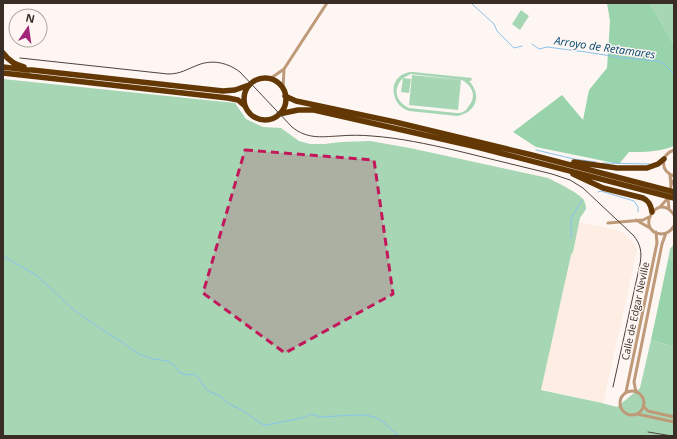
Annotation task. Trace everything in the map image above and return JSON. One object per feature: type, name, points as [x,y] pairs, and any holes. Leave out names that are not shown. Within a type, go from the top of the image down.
[{"type":"highway","points":[[3,54],[15,64],[28,67],[32,70]]},
{"type":"highway","points":[[3,67],[223,91],[235,90],[249,86],[258,80],[268,78],[277,82],[283,89],[285,96],[284,106],[279,114]]},
{"type":"highway","points":[[3,73],[228,98],[238,100],[251,114],[260,119],[270,119],[279,114],[298,110],[314,110],[477,147],[674,198]]},
{"type":"highway","points":[[245,106],[244,95],[249,86]]},
{"type":"highway","points":[[285,96],[296,101],[395,122],[532,154],[674,192]]},
{"type":"highway","points":[[532,154],[590,165],[625,168],[649,168],[658,164],[664,159]]},
{"type":"highway","points":[[556,168],[602,188],[643,198],[649,202],[651,214]]},
{"type":"street","points":[[268,78],[284,69],[327,3]]},
{"type":"street","points":[[283,89],[284,69]]},
{"type":"street","points":[[669,209],[668,198],[672,175],[665,168],[664,159],[674,150]]},
{"type":"street","points":[[671,185],[674,180]]},
{"type":"street","points":[[608,223],[643,220],[654,210],[660,207],[668,198]]},
{"type":"street","points":[[660,207],[669,209],[674,215]]},
{"type":"street","points":[[651,214],[649,225],[651,228]]},
{"type":"street","points":[[636,220],[659,234],[672,230],[674,226]]},
{"type":"street","name":"Calle de Edgar Neville","points":[[626,392],[657,243],[656,232]]},
{"type":"street","name":"Calle de Edgar Neville","points":[[636,392],[634,382],[662,244],[666,233]]},
{"type":"street","points":[[674,417],[648,411],[644,406],[643,399],[639,393],[629,391],[626,392],[621,398],[621,408],[629,415],[637,414],[674,422]]},
{"type":"street","points":[[637,414],[644,406]]},
{"type":"highlighted area","points":[[245,150],[374,160],[393,294],[285,353],[203,293]]},
{"type":"shaded area","points":[[579,223],[621,231],[634,244],[637,250],[603,403],[541,389]]},
{"type":"green space","points":[[607,3],[650,3],[674,45],[674,146],[657,151],[629,152],[619,164],[536,147],[513,132],[562,95],[583,120],[589,90],[607,68],[610,21]]},
{"type":"green space","points":[[650,3],[674,3],[674,45]]},
{"type":"green space","points":[[521,10],[529,16],[520,30],[512,24]]},
{"type":"green space","points":[[412,72],[472,78],[471,81],[469,81],[476,92],[475,103],[468,111],[457,116],[409,111],[398,104],[395,98],[394,86],[400,76]],"holes":[[[411,74],[462,80],[466,82],[471,89],[473,96],[471,103],[465,111],[459,113],[409,108],[398,99],[397,86],[403,78]]]},
{"type":"green space","points":[[412,75],[461,80],[458,110],[409,105]]},
{"type":"green space","points":[[403,78],[411,79],[409,93],[401,92]]},
{"type":"green space","points":[[3,79],[235,103],[246,119],[263,127],[281,128],[299,141],[310,144],[370,141],[410,148],[548,178],[562,185],[573,191],[584,200],[586,209],[580,218],[541,390],[617,407],[640,388],[651,340],[674,347],[674,436],[3,436]]},
{"type":"green space","points":[[674,244],[674,260],[668,260],[670,249]]},
{"type":"green space","points":[[668,260],[674,260],[674,347],[651,340]]},
{"type":"waterway","name":"Arroyo de Retamares","points":[[471,3],[494,24],[497,31],[514,48],[522,46]]},
{"type":"waterway","name":"Arroyo de Retamares","points":[[532,44],[539,49],[547,47],[657,61],[663,63],[674,74]]},
{"type":"waterway","points":[[536,150],[574,159],[596,162]]},
{"type":"waterway","points":[[603,163],[650,164]]},
{"type":"waterway","points":[[598,192],[601,191],[634,201],[638,207],[638,212]]},
{"type":"waterway","points":[[571,238],[571,220],[582,200]]},
{"type":"waterway","points":[[3,256],[36,275],[74,310],[133,350],[141,355],[153,359],[168,361],[176,367],[180,373],[188,375],[195,374],[208,391],[220,396],[229,404],[242,410],[262,424],[266,425],[297,419],[311,414],[321,417],[366,415],[384,422],[399,436]]},
{"type":"tram line","points":[[20,58],[168,74],[180,72],[209,62],[225,64],[240,72],[292,127],[303,134],[319,137],[351,135],[393,138],[454,150],[552,174],[570,180],[583,188],[633,235],[638,242],[640,249],[640,264],[613,387]]},
{"type":"tram line","points":[[648,432],[672,436]]}]
